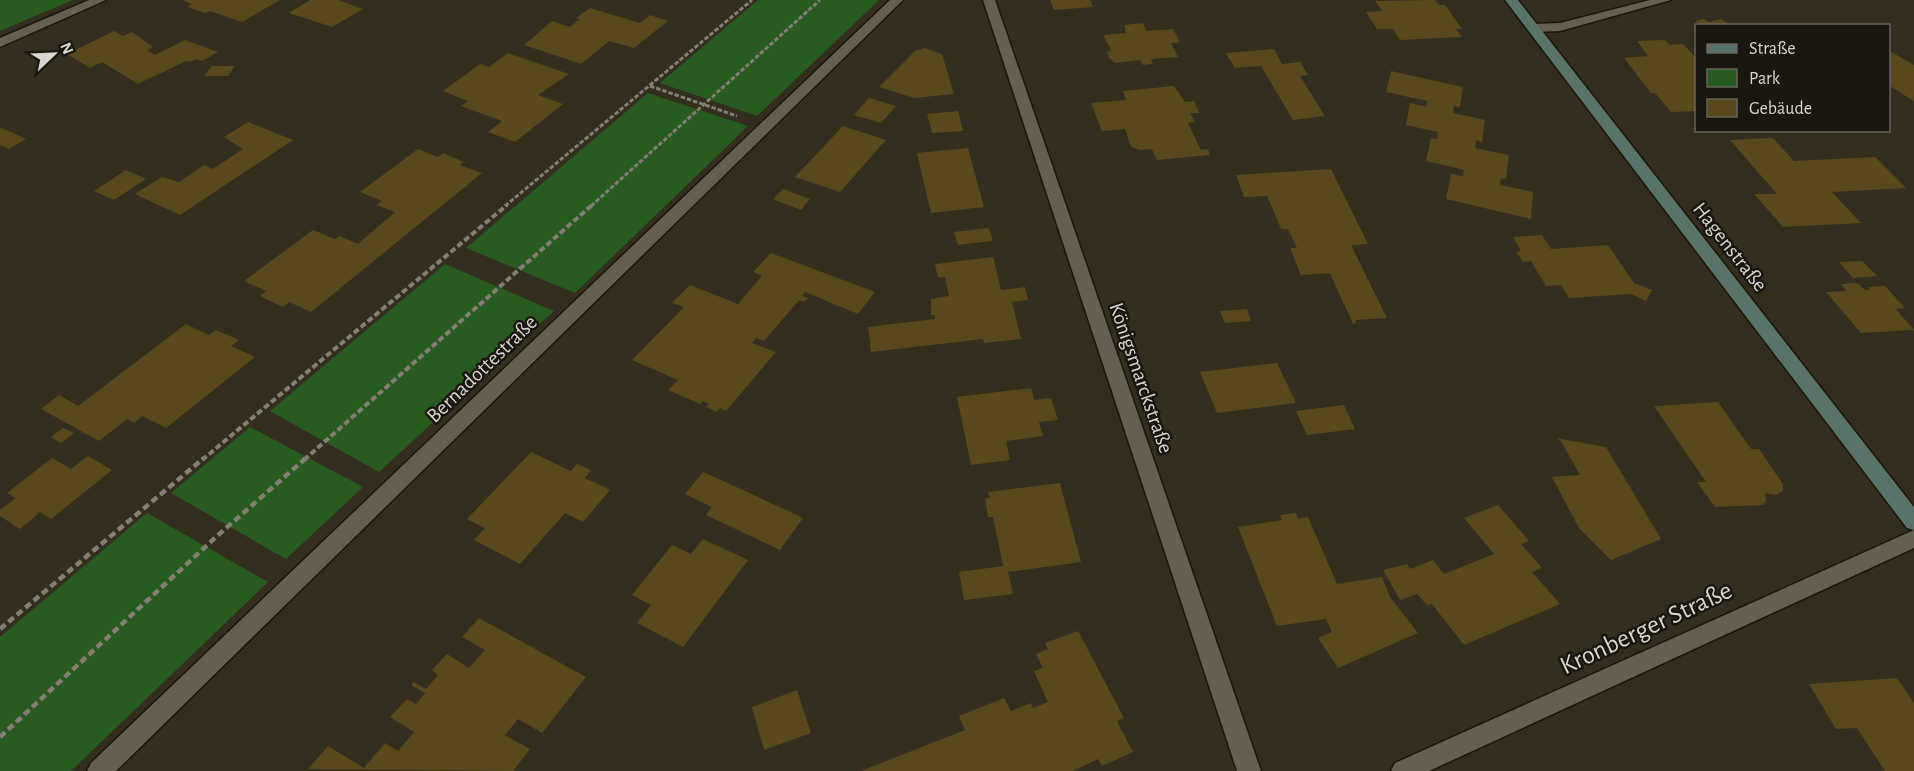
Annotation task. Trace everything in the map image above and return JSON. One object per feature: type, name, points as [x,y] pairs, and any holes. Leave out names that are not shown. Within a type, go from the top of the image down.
[{"type":"main road","name":"Hagenstraße","points":[[1510,0],[1914,522]]},
{"type":"street","points":[[0,44],[100,0]]},
{"type":"street","name":"Bernadottestraße","points":[[99,771],[897,0]]},
{"type":"street","name":"Königsmarckstraße","points":[[988,0],[1249,771]]},
{"type":"street","points":[[1533,28],[1560,27],[1665,0]]},
{"type":"street","name":"Kronberger Straße","points":[[1403,771],[1914,539]]},
{"type":"path","points":[[0,628],[752,0]]},
{"type":"path","points":[[0,737],[217,536],[510,279],[820,0]]},
{"type":"path","points":[[649,86],[767,126]]},
{"type":"green space","points":[[0,0],[73,0],[0,31]]},
{"type":"green space","points":[[758,0],[879,0],[757,116],[660,83]]},
{"type":"green space","points":[[648,93],[748,126],[575,293],[466,248]]},
{"type":"green space","points":[[445,264],[554,311],[379,472],[270,411]]},
{"type":"green space","points":[[250,427],[363,487],[286,559],[171,493]]},
{"type":"green space","points":[[147,513],[268,582],[71,771],[0,771],[0,637]]},
{"type":"building","points":[[182,0],[280,0],[242,22],[210,11],[205,13],[187,7],[192,4]]},
{"type":"building","points":[[310,0],[338,0],[363,9],[332,27],[289,13]]},
{"type":"building","points":[[1050,0],[1090,0],[1093,7],[1054,10]]},
{"type":"building","points":[[1435,0],[1439,5],[1445,5],[1462,29],[1456,29],[1462,37],[1400,40],[1393,29],[1377,29],[1366,12],[1382,11],[1375,1]]},
{"type":"building","points":[[590,8],[640,23],[650,15],[668,21],[634,48],[609,41],[581,64],[524,45],[552,21],[570,27],[580,19],[576,18]]},
{"type":"building","points":[[1704,19],[1709,22],[1721,19],[1729,24],[1699,24],[1695,21]]},
{"type":"building","points":[[1143,23],[1146,31],[1173,29],[1180,42],[1171,43],[1178,57],[1151,59],[1153,64],[1143,65],[1140,60],[1115,63],[1109,58],[1107,52],[1111,50],[1103,35],[1126,33],[1124,25]]},
{"type":"building","points":[[114,31],[123,36],[132,32],[153,47],[147,50],[155,55],[185,40],[218,52],[202,61],[196,59],[186,61],[138,84],[102,62],[90,68],[67,54]]},
{"type":"building","points":[[1665,40],[1670,45],[1683,44],[1695,57],[1695,111],[1671,112],[1655,93],[1651,93],[1624,58],[1648,56],[1637,41]]},
{"type":"building","points":[[925,48],[942,54],[954,94],[914,98],[879,87],[915,51]]},
{"type":"building","points":[[1274,49],[1282,64],[1300,62],[1308,75],[1300,76],[1325,116],[1293,120],[1261,66],[1235,68],[1226,53]]},
{"type":"building","points":[[1890,51],[1914,65],[1914,101],[1890,86]]},
{"type":"building","points":[[508,53],[569,74],[538,95],[563,104],[515,142],[488,132],[502,121],[461,106],[468,101],[443,91],[480,64],[489,67]]},
{"type":"building","points":[[212,66],[235,66],[228,76],[204,76]]},
{"type":"building","points":[[1391,71],[1463,87],[1460,107],[1454,106],[1453,113],[1485,120],[1482,142],[1476,140],[1475,148],[1509,155],[1506,179],[1501,178],[1500,185],[1533,192],[1531,219],[1446,199],[1451,174],[1463,176],[1464,170],[1426,161],[1431,138],[1437,139],[1438,132],[1406,125],[1410,103],[1426,107],[1427,101],[1386,92]]},
{"type":"building","points":[[1174,86],[1185,102],[1194,101],[1199,113],[1190,113],[1195,122],[1188,123],[1201,150],[1208,149],[1210,155],[1157,160],[1152,149],[1140,150],[1131,147],[1125,129],[1102,131],[1091,103],[1126,100],[1123,91]]},
{"type":"building","points":[[869,98],[896,106],[881,123],[854,115]]},
{"type":"building","points":[[958,111],[963,131],[932,133],[927,114]]},
{"type":"building","points":[[248,122],[293,140],[180,215],[135,194],[162,177],[179,182],[204,165],[213,169],[243,149],[224,137]]},
{"type":"building","points":[[843,126],[886,140],[840,192],[795,177]]},
{"type":"building","points":[[0,127],[26,139],[9,149],[0,145]]},
{"type":"building","points":[[1773,138],[1794,161],[1875,157],[1906,188],[1832,192],[1861,223],[1783,227],[1754,194],[1777,194],[1730,140]]},
{"type":"building","points":[[968,148],[984,207],[931,213],[917,153]]},
{"type":"building","points":[[418,149],[438,157],[443,153],[464,162],[460,165],[482,173],[311,312],[289,302],[283,307],[260,296],[266,291],[244,281],[313,230],[335,239],[340,236],[358,244],[395,212],[376,205],[382,201],[360,192]]},
{"type":"building","points":[[1331,169],[1368,244],[1351,245],[1387,318],[1355,320],[1356,323],[1353,324],[1330,273],[1301,275],[1290,248],[1297,248],[1288,229],[1281,229],[1267,196],[1244,197],[1236,175]]},
{"type":"building","points":[[126,170],[146,179],[114,200],[94,191]]},
{"type":"building","points":[[783,189],[810,199],[801,210],[773,199]]},
{"type":"building","points":[[989,228],[993,241],[958,245],[954,232]]},
{"type":"building","points":[[1542,235],[1551,249],[1608,245],[1634,283],[1652,290],[1646,301],[1631,294],[1569,298],[1561,285],[1546,286],[1531,261],[1523,262],[1516,252],[1521,251],[1513,237]]},
{"type":"building","points":[[771,253],[875,292],[858,314],[805,292],[802,296],[808,298],[804,302],[799,300],[764,341],[756,338],[752,343],[776,352],[726,411],[720,408],[717,412],[706,407],[709,404],[703,401],[700,404],[668,390],[678,380],[632,360],[684,307],[672,303],[690,285],[738,304],[762,276],[753,272]]},
{"type":"building","points":[[993,257],[1001,290],[1025,287],[1028,300],[1012,302],[1021,339],[984,343],[983,339],[871,352],[868,327],[935,319],[935,315],[931,315],[931,299],[949,296],[945,277],[938,278],[935,264]]},
{"type":"building","points":[[1862,261],[1877,276],[1853,278],[1839,262]]},
{"type":"building","points":[[1858,283],[1865,290],[1870,290],[1868,287],[1885,286],[1905,308],[1896,309],[1914,330],[1861,333],[1826,292],[1847,291],[1841,284]]},
{"type":"building","points":[[1247,309],[1251,321],[1225,323],[1220,311]]},
{"type":"building","points":[[186,324],[209,335],[216,330],[239,340],[231,346],[255,357],[166,428],[142,416],[134,423],[127,419],[99,441],[41,409],[59,395],[78,406]]},
{"type":"building","points":[[1277,363],[1296,403],[1217,413],[1200,372]]},
{"type":"building","points":[[1031,388],[1034,400],[1051,398],[1058,420],[1039,422],[1043,436],[1006,441],[1010,460],[971,465],[957,397]]},
{"type":"building","points":[[1718,402],[1751,449],[1759,449],[1783,484],[1783,491],[1776,495],[1765,493],[1766,501],[1763,505],[1715,507],[1697,482],[1706,482],[1654,406]]},
{"type":"building","points":[[1344,405],[1355,429],[1307,435],[1296,411]]},
{"type":"building","points":[[63,428],[74,433],[61,443],[51,437]]},
{"type":"building","points":[[1556,438],[1606,447],[1661,539],[1611,560],[1579,528],[1552,477],[1580,475],[1561,441]]},
{"type":"building","points":[[531,452],[571,471],[577,464],[591,470],[585,478],[610,490],[583,522],[565,513],[520,564],[474,540],[485,528],[467,519]]},
{"type":"building","points":[[88,456],[112,470],[51,519],[40,512],[20,529],[0,516],[0,510],[16,498],[7,493],[52,458],[71,469]]},
{"type":"building","points":[[703,472],[803,518],[780,550],[706,515],[712,507],[685,494]]},
{"type":"building","points":[[1060,483],[1081,562],[1008,572],[1013,594],[964,600],[959,572],[1003,566],[993,517],[988,517],[985,498],[990,498],[988,492]]},
{"type":"building","points":[[1498,505],[1529,541],[1521,544],[1542,568],[1532,572],[1560,604],[1464,645],[1432,604],[1427,605],[1417,594],[1400,600],[1383,570],[1407,564],[1410,569],[1433,560],[1444,574],[1494,554],[1464,518]]},
{"type":"building","points":[[1296,513],[1298,519],[1308,517],[1337,584],[1382,577],[1390,597],[1418,633],[1338,668],[1318,638],[1332,632],[1326,619],[1277,626],[1238,527],[1282,520],[1280,515]]},
{"type":"building","points":[[703,539],[748,560],[683,647],[637,623],[651,605],[632,595],[672,545],[691,554]]},
{"type":"building","points":[[479,618],[586,677],[542,733],[518,719],[505,735],[530,749],[513,771],[308,769],[328,746],[364,768],[385,743],[398,751],[414,732],[390,717],[407,699],[416,704],[425,693],[411,685],[414,682],[426,689],[438,675],[432,670],[447,654],[469,668],[485,650],[462,637]]},
{"type":"building","points":[[1078,631],[1124,718],[1117,721],[1133,752],[1102,766],[1098,759],[1073,771],[861,771],[965,730],[959,716],[1004,698],[1011,711],[1031,703],[1033,708],[1048,702],[1034,671],[1043,668],[1036,654],[1048,649],[1045,643]]},
{"type":"building","points":[[1897,678],[1914,703],[1914,771],[1885,771],[1857,728],[1836,729],[1809,684]]},
{"type":"building","points":[[797,690],[811,733],[764,750],[752,707]]}]
